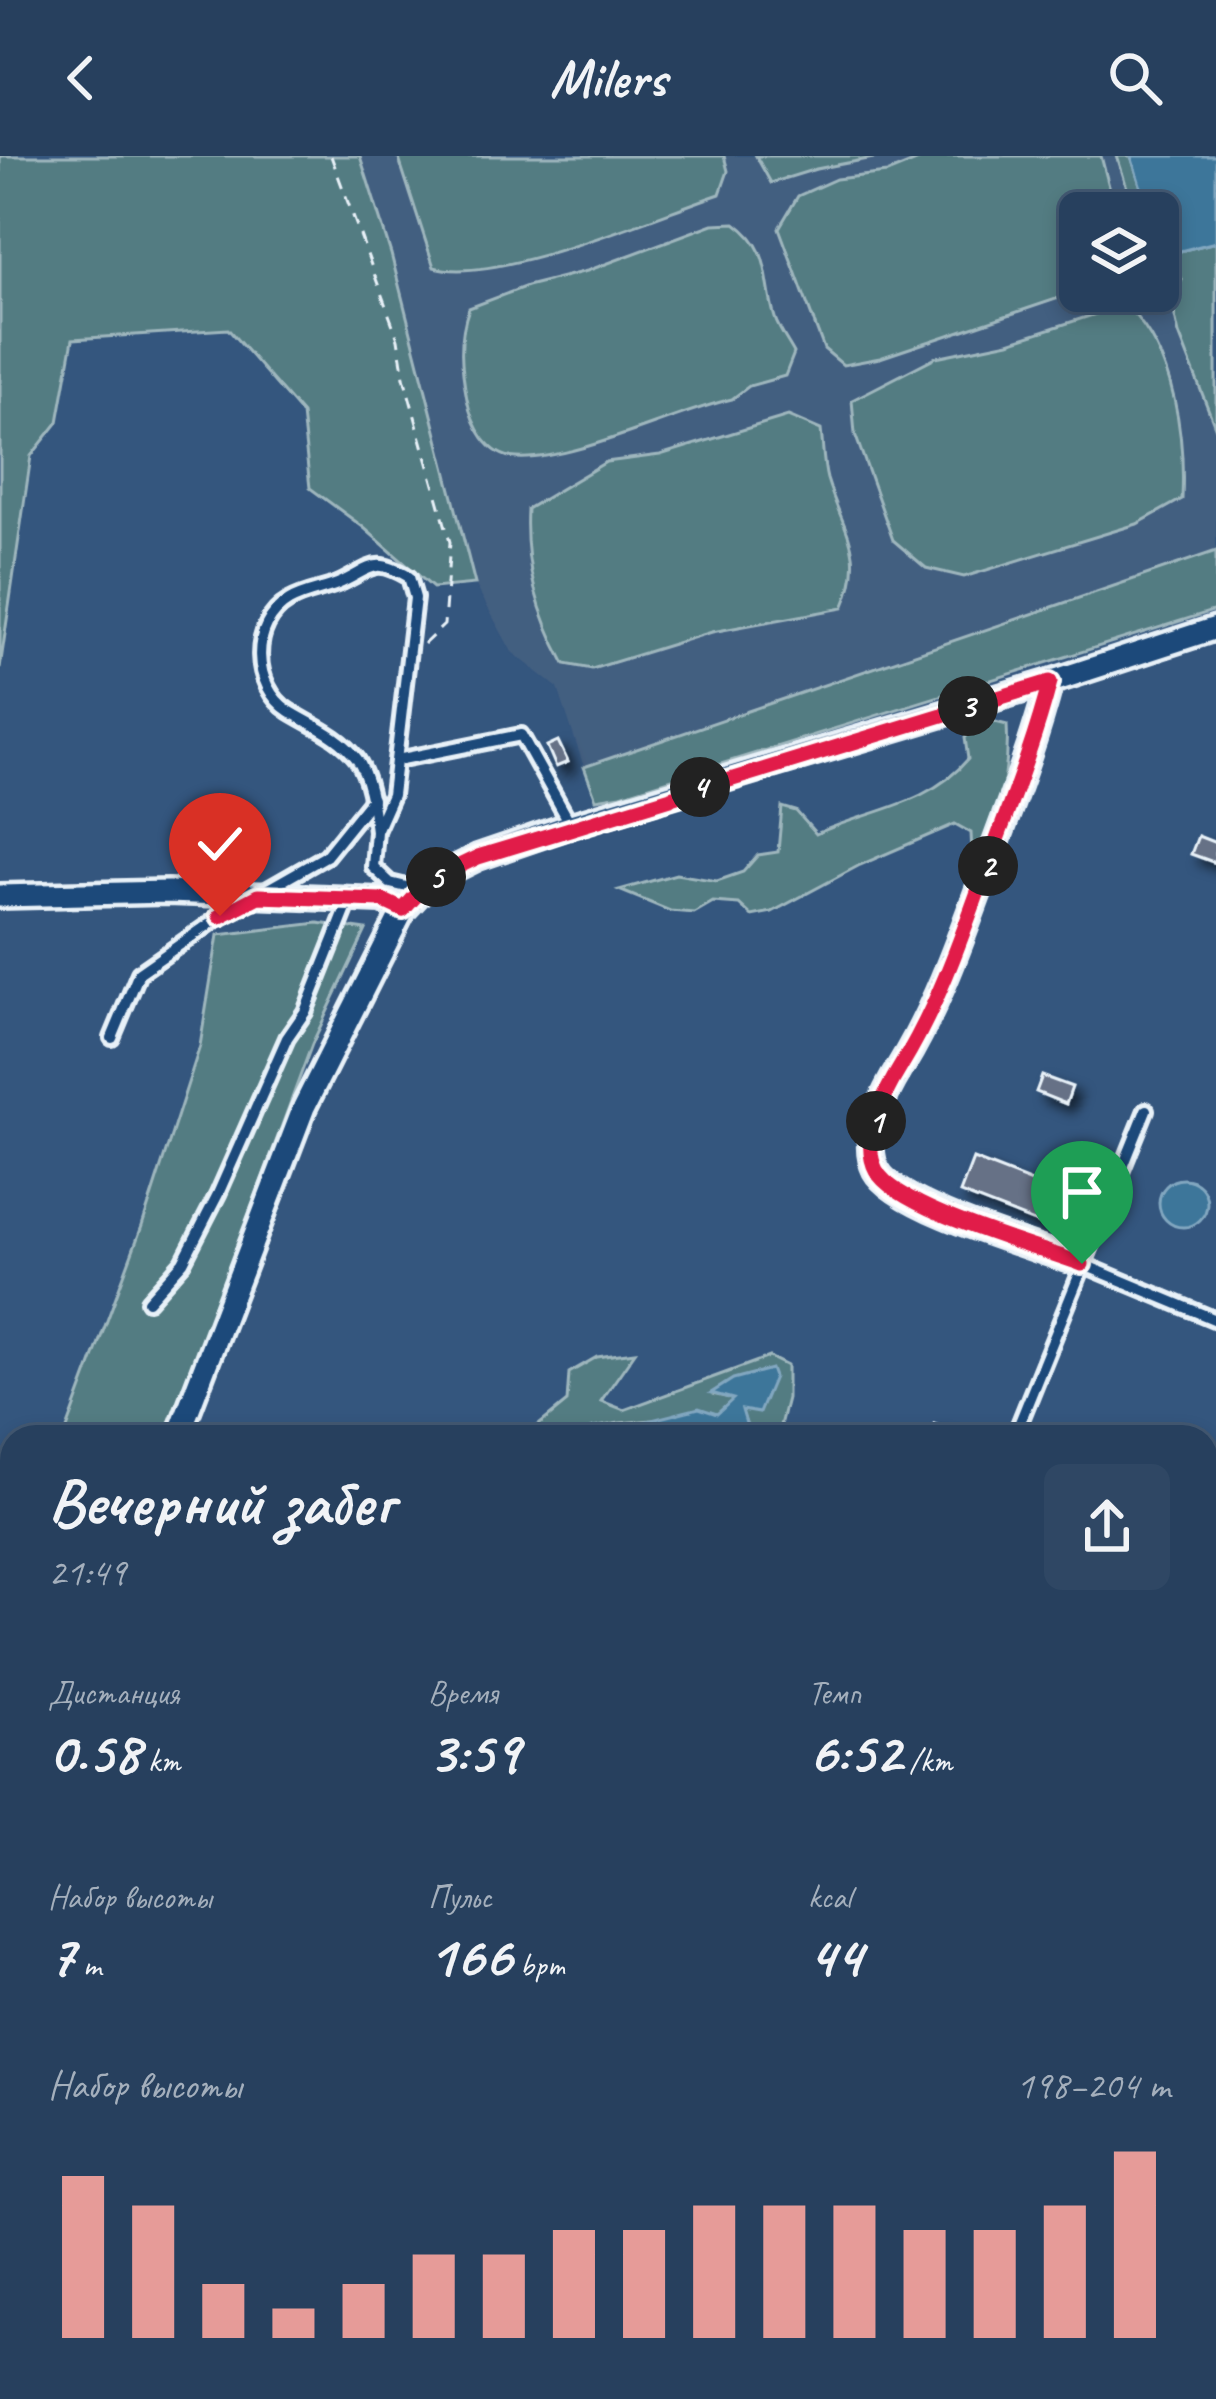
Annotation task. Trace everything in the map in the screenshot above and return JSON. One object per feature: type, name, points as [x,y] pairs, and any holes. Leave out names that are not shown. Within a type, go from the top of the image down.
[{"type":"street","points":[[183,1425],[304,1107],[403,910],[430,880],[478,857],[572,825],[1216,628]]},
{"type":"street","points":[[1050,682],[1037,731],[971,911],[920,1034],[890,1084],[871,1136],[875,1169],[905,1199],[1082,1264]]},
{"type":"street","points":[[0,896],[169,892],[350,898],[382,900],[403,910]]},
{"type":"lane","points":[[376,831],[392,795],[415,598],[409,578],[388,565],[364,567],[344,581],[287,602],[263,632],[258,659],[268,690],[285,709],[325,729],[358,761],[372,799],[373,867],[390,883],[419,890]]},
{"type":"lane","points":[[397,760],[521,735],[572,825]]},
{"type":"lane","points":[[112,1038],[139,973],[220,916],[326,856],[372,799]]},
{"type":"lane","points":[[148,1300],[183,1262],[218,1194],[287,1038],[305,1012],[350,898]]},
{"type":"lane","points":[[1019,1425],[1146,1110]]},
{"type":"lane","points":[[1082,1264],[1216,1320]]},
{"type":"path","points":[[331,156],[398,339],[404,377],[450,542],[444,625],[409,657]]},
{"type":"shaded area","points":[[360,156],[1216,156],[1216,551],[584,767],[558,688],[512,652],[475,584],[391,254]]},
{"type":"shaded area","points":[[1131,156],[1216,156],[1216,242],[1179,251],[1179,192],[1142,192]]},
{"type":"shaded area","points":[[1183,1179],[1200,1186],[1207,1203],[1200,1220],[1183,1227],[1166,1220],[1159,1203],[1166,1186]]},
{"type":"shaded area","points":[[771,1369],[774,1377],[759,1413],[742,1410],[746,1425],[618,1425],[699,1408],[717,1414],[733,1399],[711,1393],[733,1379]]},
{"type":"green space","points":[[0,156],[360,156],[391,254],[475,584],[433,588],[310,488],[302,414],[228,329],[73,339],[58,422],[31,456],[0,668]]},
{"type":"green space","points":[[398,156],[724,156],[728,171],[720,194],[534,258],[461,270],[434,267]]},
{"type":"green space","points":[[756,156],[884,156],[771,183]]},
{"type":"green space","points":[[928,156],[1101,156],[1110,192],[1059,192],[1059,298],[880,358],[843,365],[824,349],[779,228],[798,196],[836,179],[887,173]]},
{"type":"green space","points":[[1117,156],[1131,156],[1142,192],[1128,192]]},
{"type":"green space","points":[[735,223],[761,255],[775,318],[794,353],[785,376],[749,386],[732,399],[566,452],[517,458],[490,446],[473,419],[465,387],[462,342],[469,308],[713,224]]},
{"type":"green space","points":[[1216,242],[1216,429],[1174,312],[1179,312],[1179,251]]},
{"type":"green space","points":[[1102,312],[1132,312],[1157,349],[1174,398],[1182,499],[1137,524],[964,577],[926,568],[893,540],[855,434],[852,400],[936,357],[1009,342]]},
{"type":"green space","points":[[788,416],[821,430],[827,479],[853,556],[843,608],[712,632],[592,669],[565,664],[535,589],[527,509],[606,462],[660,455]]},
{"type":"green space","points":[[1216,551],[1216,610],[621,795],[596,799],[584,767]]},
{"type":"green space","points":[[980,718],[1007,725],[1007,744],[995,820],[973,873],[971,833],[955,824],[860,865],[772,912],[752,916],[739,904],[713,902],[694,913],[670,911],[619,890],[676,874],[717,881],[743,872],[758,855],[778,852],[782,807],[796,811],[816,834],[916,797],[968,759],[965,738]]},
{"type":"green space","points":[[318,923],[366,930],[312,1044],[171,1425],[68,1425],[142,1226],[200,1046],[218,935]]},
{"type":"green space","points":[[635,1352],[601,1401],[624,1410],[769,1357],[787,1366],[787,1398],[780,1425],[746,1425],[741,1409],[774,1377],[712,1394],[734,1399],[717,1414],[609,1425],[539,1425],[567,1402],[569,1373],[597,1357]]},
{"type":"building","points":[[558,741],[568,762],[556,767],[547,746]]},
{"type":"building","points":[[1198,836],[1216,843],[1216,863],[1191,854]]},
{"type":"building","points":[[1042,1076],[1072,1087],[1066,1104],[1036,1092]]},
{"type":"building","points":[[973,1159],[1073,1198],[1060,1232],[960,1193]]},
{"type":"route","points":[[220,916],[258,896],[382,900],[403,910],[430,880],[478,857],[1050,682],[1037,731],[971,911],[920,1034],[890,1084],[871,1136],[875,1169],[905,1199],[1082,1264]]}]
